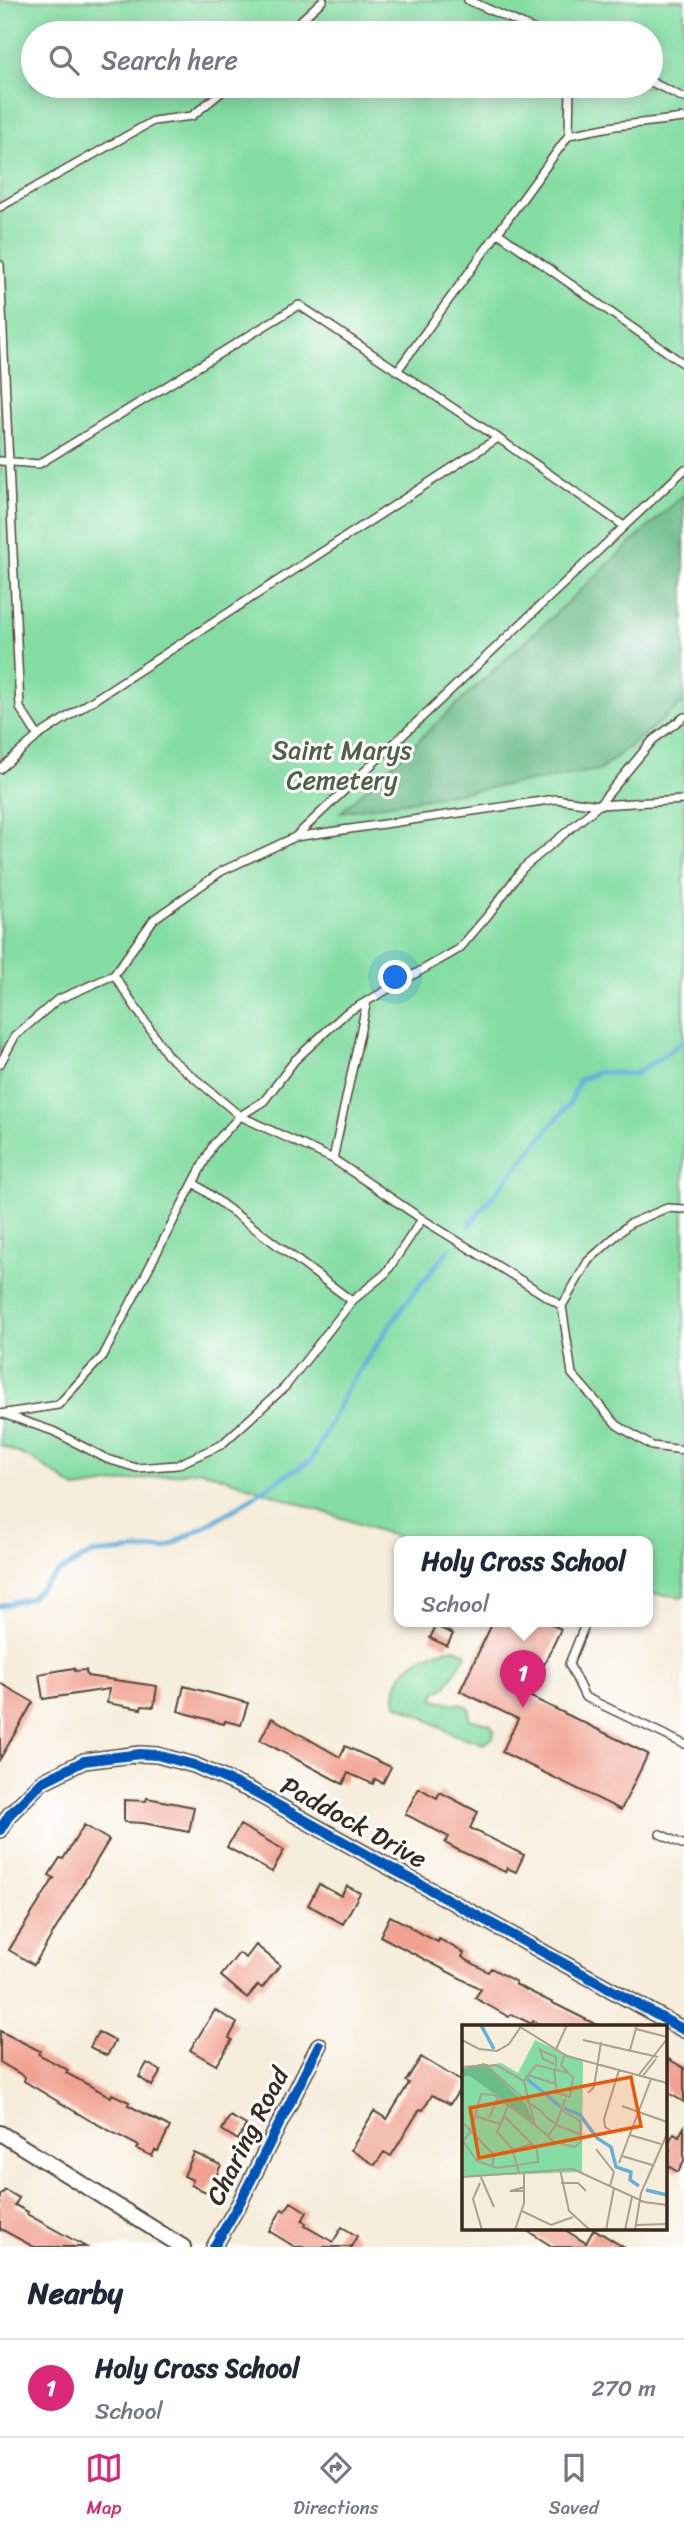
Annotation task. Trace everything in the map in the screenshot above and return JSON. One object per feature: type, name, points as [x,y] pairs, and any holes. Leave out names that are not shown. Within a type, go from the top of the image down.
[{"type":"street","name":"Paddock Drive","points":[[0,1830],[10,1814],[42,1782],[84,1761],[140,1754],[157,1755],[194,1765],[250,1790],[684,2030]]},
{"type":"street","name":"Charing Road","points":[[214,2247],[239,2204],[319,2045]]},
{"type":"street","points":[[0,2133],[183,2247]]},
{"type":"lane","points":[[300,21],[323,0]]},
{"type":"lane","points":[[468,0],[515,21]]},
{"type":"lane","points":[[663,87],[684,97]]},
{"type":"lane","points":[[0,207],[153,121],[192,117],[215,98]]},
{"type":"lane","points":[[397,371],[569,135],[570,98]]},
{"type":"lane","points":[[569,135],[615,126],[684,118]]},
{"type":"lane","points":[[498,233],[684,364]]},
{"type":"lane","points":[[0,264],[20,708],[38,736]]},
{"type":"lane","points":[[0,461],[39,464],[299,305],[624,526]]},
{"type":"lane","points":[[0,769],[38,736],[498,438]]},
{"type":"lane","points":[[295,837],[684,470]]},
{"type":"lane","points":[[3,1414],[58,1405],[103,1356],[213,1145],[240,1116],[264,1101],[295,1060],[346,1013],[459,949],[523,868],[599,805],[653,740],[684,717]]},
{"type":"lane","points":[[0,1064],[15,1036],[57,1000],[114,975],[154,919],[222,871],[295,837],[556,799],[599,805],[684,800]]},
{"type":"lane","points":[[114,975],[168,1056],[240,1116],[333,1159],[422,1219],[562,1306]]},
{"type":"lane","points":[[333,1159],[367,1001]]},
{"type":"lane","points":[[194,1183],[352,1301]]},
{"type":"lane","points":[[684,1209],[667,1208],[629,1224],[588,1261],[562,1306],[572,1374],[617,1425],[652,1446],[684,1450]]},
{"type":"lane","points":[[3,1414],[53,1431],[107,1459],[137,1468],[177,1465],[221,1445],[285,1387],[352,1301],[386,1273],[422,1219]]},
{"type":"lane","points":[[584,1627],[569,1664],[585,1697],[684,1744]]},
{"type":"lane","points":[[660,1834],[684,1845]]},
{"type":"green space","name":"Saint Marys Cemetery","points":[[0,0],[684,0],[684,1597],[653,1594],[653,1536],[394,1536],[201,1470],[77,1489],[32,1459],[0,1445]]},
{"type":"green space","points":[[684,494],[684,702],[600,770],[341,812]]},
{"type":"green space","points":[[455,1648],[467,1654],[446,1686],[436,1692],[433,1699],[465,1706],[470,1709],[469,1719],[490,1724],[494,1731],[493,1738],[483,1744],[455,1735],[396,1704],[399,1681],[412,1664],[433,1653]]},
{"type":"building","points":[[436,1627],[453,1634],[447,1646],[430,1638]]},
{"type":"building","points":[[491,1627],[561,1629],[529,1696],[648,1754],[621,1810],[502,1752],[518,1719],[460,1691]]},
{"type":"building","points":[[74,1668],[75,1671],[86,1670],[87,1676],[157,1686],[154,1707],[142,1706],[141,1709],[107,1703],[109,1689],[43,1699],[39,1674]]},
{"type":"building","points":[[0,1683],[33,1702],[0,1759]]},
{"type":"building","points":[[184,1686],[248,1703],[241,1725],[225,1721],[224,1724],[178,1711]]},
{"type":"building","points":[[272,1718],[340,1757],[345,1746],[391,1767],[383,1783],[375,1779],[373,1784],[348,1773],[343,1784],[260,1740]]},
{"type":"building","points":[[419,1788],[437,1798],[440,1792],[478,1812],[470,1828],[524,1855],[516,1872],[507,1868],[505,1872],[458,1850],[445,1843],[449,1837],[405,1814]]},
{"type":"building","points":[[147,1798],[194,1807],[189,1832],[124,1822],[124,1800],[146,1801]]},
{"type":"building","points":[[84,1825],[109,1840],[34,1965],[9,1950],[54,1878],[49,1875],[60,1858],[63,1859]]},
{"type":"building","points":[[240,1825],[284,1850],[272,1872],[227,1847]]},
{"type":"building","points":[[319,1884],[341,1896],[347,1886],[360,1893],[343,1924],[308,1905]]},
{"type":"building","points":[[390,1916],[464,1953],[462,1957],[488,1972],[491,1968],[516,1982],[515,1984],[597,2025],[542,2025],[533,2021],[532,2024],[511,2014],[509,2017],[475,1998],[481,1989],[380,1936]]},
{"type":"building","points":[[256,1945],[280,1965],[262,1988],[258,1985],[247,1998],[221,1976],[239,1953],[246,1958]]},
{"type":"building","points":[[215,2010],[237,2023],[229,2038],[232,2040],[216,2065],[190,2050]]},
{"type":"building","points":[[0,2031],[40,2051],[38,2054],[68,2070],[66,2073],[111,2097],[112,2094],[129,2102],[128,2105],[170,2127],[158,2151],[155,2150],[152,2156],[137,2149],[139,2146],[24,2081],[25,2077],[0,2062]]},
{"type":"building","points":[[98,2032],[115,2041],[107,2056],[90,2047]]},
{"type":"building","points":[[421,2057],[462,2082],[462,2086],[450,2104],[432,2095],[423,2110],[420,2109],[391,2156],[384,2152],[375,2165],[351,2150],[374,2111],[387,2119],[409,2083],[406,2081]]},
{"type":"building","points":[[666,2058],[684,2068],[684,2102],[666,2092]]},
{"type":"building","points":[[147,2063],[161,2071],[152,2086],[139,2077]]},
{"type":"building","points":[[230,2116],[246,2125],[238,2140],[222,2130]]},
{"type":"building","points":[[684,2127],[684,2162],[678,2172],[666,2165],[670,2150],[666,2148],[674,2133],[679,2136]]},
{"type":"building","points":[[194,2153],[221,2165],[208,2193],[191,2185],[193,2180],[184,2176]]},
{"type":"building","points":[[5,2190],[19,2198],[15,2205],[28,2212],[27,2214],[86,2247],[34,2247],[1,2229],[0,2231],[0,2196]]},
{"type":"building","points":[[291,2202],[307,2212],[302,2221],[306,2223],[305,2226],[333,2242],[342,2227],[357,2236],[351,2247],[295,2247],[269,2231],[282,2209],[285,2211]]},
{"type":"building","points":[[526,2230],[565,2230],[586,2243],[596,2230],[623,2247],[553,2247]]},
{"type":"waterway","points":[[468,1226],[570,1103],[579,1080],[598,1072],[635,1074],[684,1040]]},
{"type":"waterway","points":[[0,1606],[30,1598],[58,1573],[90,1554],[166,1548],[232,1511],[311,1461],[349,1385],[404,1305],[449,1249]]},
{"type":"cycle path","points":[[0,1830],[10,1814],[42,1782],[84,1761],[140,1754],[157,1755],[194,1765],[250,1790],[684,2030]]},
{"type":"cycle path","points":[[214,2247],[239,2204],[319,2045]]},
{"type":"place","name":"Holy Cross School","points":[[523,1708]]}]
